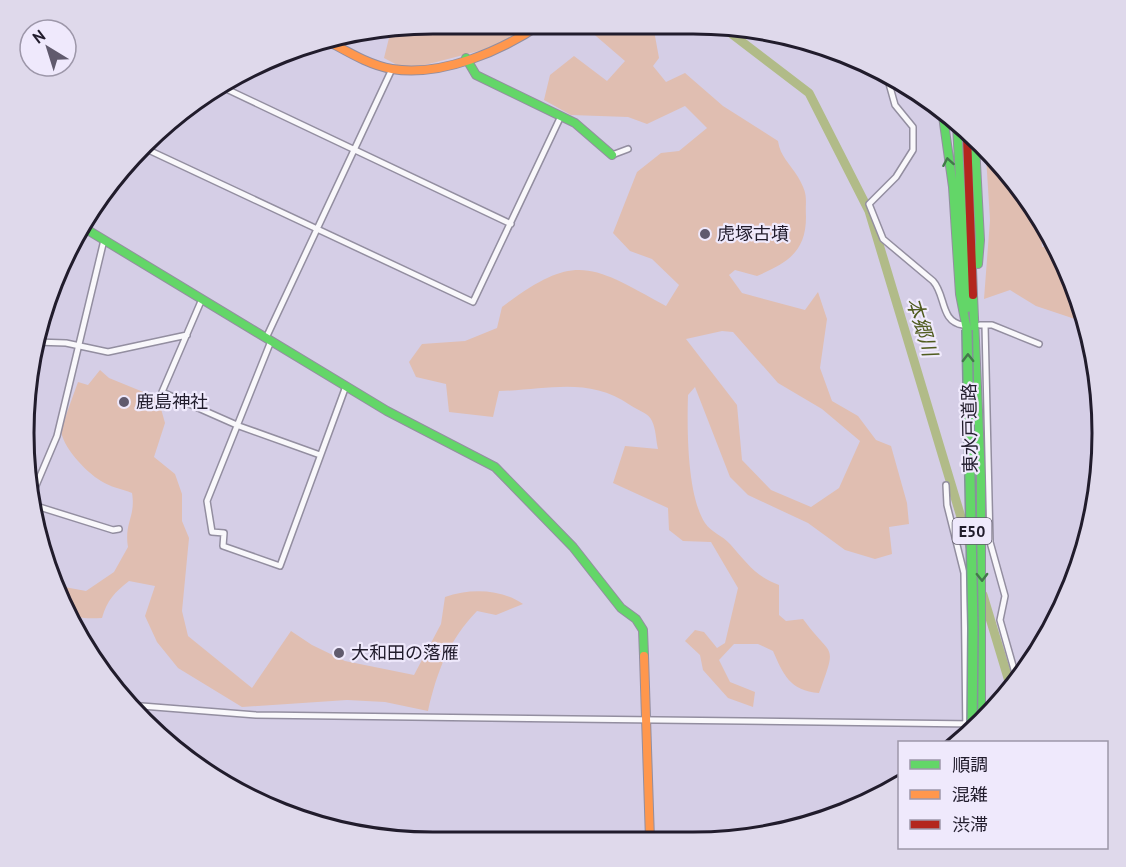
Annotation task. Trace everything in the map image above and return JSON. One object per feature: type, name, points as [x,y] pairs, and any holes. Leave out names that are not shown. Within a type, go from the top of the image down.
[{"type":"main road","points":[[339,46],[392,69],[416,70],[505,47],[525,34]]},
{"type":"main road","points":[[466,58],[476,75],[575,123],[612,155]]},
{"type":"main road","points":[[943,123],[953,187],[956,265],[974,327]]},
{"type":"main road","name":"東水戸道路","points":[[958,136],[974,327],[983,628],[981,709]]},
{"type":"main road","name":"東水戸道路","points":[[967,144],[975,292],[969,721]]},
{"type":"main road","points":[[975,151],[980,240],[975,292]]},
{"type":"main road","points":[[90,231],[387,411],[495,467],[573,547],[621,608],[641,625],[644,636],[650,832]]},
{"type":"street","points":[[346,386],[280,566],[223,546],[224,533],[212,532],[209,525],[207,501],[239,426],[269,339],[392,69]]},
{"type":"street","points":[[890,87],[895,105],[908,118],[913,127],[913,150],[896,177],[869,204],[883,239],[940,288],[948,318],[954,323],[974,327],[992,325],[1039,344]]},
{"type":"street","points":[[230,91],[511,224]]},
{"type":"street","points":[[151,151],[474,302],[561,116]]},
{"type":"street","points":[[612,155],[628,149]]},
{"type":"street","points":[[38,482],[57,436],[104,240]]},
{"type":"street","points":[[202,299],[162,392],[239,426],[320,455]]},
{"type":"street","points":[[974,327],[990,542],[1005,596],[1000,620],[1014,669]]},
{"type":"street","points":[[45,343],[78,345],[108,352],[187,334]]},
{"type":"street","points":[[946,485],[947,505],[964,573],[969,722]]},
{"type":"street","points":[[41,508],[113,530],[118,529]]},
{"type":"street","points":[[142,706],[256,715],[646,719],[962,728]]},
{"type":"shaded area","points":[[434,34],[519,34],[498,46],[421,66],[399,66],[384,58],[389,37]]},
{"type":"shaded area","points":[[594,34],[655,34],[659,58],[653,66],[666,82],[685,73],[723,106],[778,141],[783,156],[798,177],[805,193],[805,229],[803,239],[793,255],[757,276],[735,270],[729,275],[742,293],[805,310],[818,292],[827,319],[820,368],[832,401],[858,416],[876,440],[891,446],[907,503],[909,524],[889,527],[892,554],[875,559],[845,550],[808,523],[748,495],[730,477],[695,387],[688,395],[689,461],[695,496],[705,523],[727,541],[752,568],[779,585],[779,615],[786,621],[803,619],[826,646],[830,657],[829,665],[819,693],[809,692],[794,685],[784,674],[773,651],[758,644],[734,644],[719,660],[730,682],[755,692],[753,707],[728,698],[703,670],[700,655],[685,641],[695,630],[704,632],[717,648],[725,643],[738,588],[711,542],[683,541],[669,530],[668,508],[613,483],[625,446],[658,449],[652,421],[648,416],[599,390],[567,387],[499,391],[493,417],[449,412],[446,384],[416,377],[409,362],[422,344],[465,341],[497,328],[502,307],[548,277],[567,271],[584,270],[601,274],[666,306],[679,285],[652,259],[630,251],[613,233],[637,172],[661,153],[679,151],[707,128],[685,106],[647,124],[628,117],[571,115],[544,100],[550,75],[574,56],[607,81],[625,61]],"holes":[[[722,331],[733,332],[778,383],[822,409],[860,441],[839,488],[811,507],[771,490],[742,460],[737,405],[686,339]]]},
{"type":"shaded area","points":[[986,164],[1009,191],[1038,234],[1042,247],[1045,247],[1061,281],[1074,319],[1036,306],[1010,290],[984,299],[990,220]]},
{"type":"shaded area","points":[[100,370],[109,378],[158,398],[165,423],[154,457],[175,474],[182,494],[182,521],[189,538],[182,611],[188,636],[252,688],[291,631],[312,645],[345,661],[414,675],[441,624],[445,597],[475,591],[505,595],[523,604],[496,615],[477,611],[467,622],[445,657],[428,711],[385,702],[347,700],[242,707],[178,668],[157,642],[145,616],[155,586],[129,581],[112,597],[102,618],[83,618],[80,617],[76,610],[66,587],[86,591],[114,572],[128,547],[127,538],[133,501],[132,493],[108,485],[95,477],[75,458],[62,436],[61,429],[78,382],[88,385]]},
{"type":"waterway","name":"本郷川","points":[[736,37],[809,93],[869,211],[970,547]]},
{"type":"waterway","name":"本郷川","points":[[983,595],[1008,677]]},
{"type":"traffic: fast","points":[[466,58],[476,75],[575,123],[612,155]]},
{"type":"traffic: fast","points":[[944,124],[953,187],[960,294],[967,330]]},
{"type":"traffic: fast","points":[[958,135],[967,308]]},
{"type":"traffic: fast","points":[[975,151],[980,240],[978,264]]},
{"type":"traffic: fast","points":[[90,231],[387,411],[495,467],[573,547],[621,608],[636,619],[643,630],[644,656]]},
{"type":"traffic: fast","points":[[973,295],[981,479],[981,709]]},
{"type":"traffic: fast","points":[[967,330],[973,628],[972,719]]},
{"type":"traffic: slow","points":[[337,46],[383,67],[411,70],[431,69],[470,60],[525,34]]},
{"type":"traffic: slow","points":[[644,656],[650,832]]},
{"type":"traffic: jam","points":[[967,144],[973,295]]},
{"type":"place","name":"虎塚古墳","points":[[705,234]]},
{"type":"place","name":"鹿島神社","points":[[124,402]]},
{"type":"place","name":"大和田の落雁","points":[[339,653]]}]
